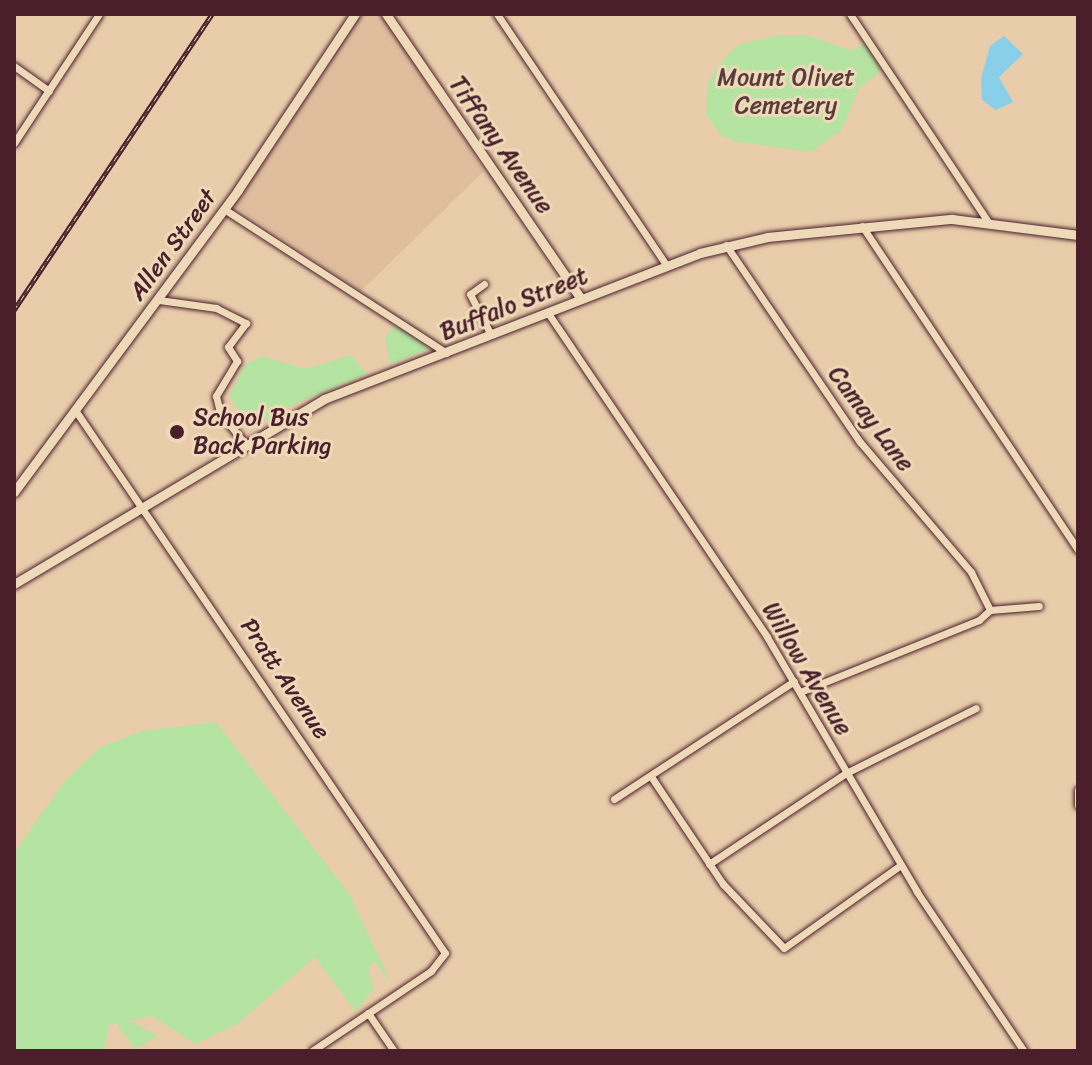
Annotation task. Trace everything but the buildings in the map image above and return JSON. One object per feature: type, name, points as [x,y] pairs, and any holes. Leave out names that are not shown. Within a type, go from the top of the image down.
[{"type":"street","points":[[14,143],[99,14]]},
{"type":"street","name":"Allen Street","points":[[14,492],[224,209],[355,14]]},
{"type":"street","name":"Tiffany Avenue","points":[[386,14],[581,299]]},
{"type":"street","points":[[497,14],[666,265]]},
{"type":"street","points":[[850,14],[988,222]]},
{"type":"street","points":[[14,66],[49,91]]},
{"type":"street","points":[[224,209],[447,353]]},
{"type":"street","name":"Buffalo Street","points":[[14,584],[324,399],[666,265],[726,245],[862,226],[952,219],[1078,235]]},
{"type":"street","points":[[862,226],[1078,550]]},
{"type":"street","name":"Camay Lane","points":[[726,245],[860,442],[971,572],[990,610]]},
{"type":"street","points":[[484,284],[470,294],[491,335]]},
{"type":"street","points":[[159,300],[178,307],[216,308],[246,323],[228,347],[237,361],[216,396],[220,412],[245,444]]},
{"type":"street","name":"Willow Avenue","points":[[548,313],[794,681],[901,865],[1024,1051]]},
{"type":"street","name":"Pratt Avenue","points":[[75,410],[144,505],[439,943],[445,959],[368,1013]]},
{"type":"street","points":[[800,692],[979,620],[990,610],[1039,606]]},
{"type":"street","points":[[614,799],[652,778],[655,769],[794,681]]},
{"type":"street","points":[[709,864],[846,773],[976,708]]},
{"type":"street","points":[[652,778],[709,864],[779,944],[788,947],[901,865]]},
{"type":"street","points":[[1077,791],[1078,805]]},
{"type":"street","points":[[312,1051],[368,1013],[394,1051]]},
{"type":"shaded area","points":[[359,14],[382,14],[484,171],[361,291],[231,204]]},
{"type":"green space","name":"Mount Olivet Cemetery","points":[[780,35],[807,35],[852,51],[864,43],[881,71],[859,88],[841,131],[810,152],[738,142],[722,136],[706,115],[708,82],[727,55],[740,44]]},
{"type":"green space","points":[[394,327],[405,330],[429,349],[390,364],[385,338]]},
{"type":"green space","points":[[351,355],[367,374],[292,405],[251,430],[229,395],[245,365],[262,356],[305,369]]},
{"type":"green space","points":[[216,722],[350,895],[391,983],[374,961],[368,971],[374,988],[356,1012],[315,957],[236,1025],[195,1044],[152,1016],[129,1021],[158,1036],[135,1049],[117,1024],[109,1025],[104,1051],[14,1051],[14,853],[64,782],[99,748],[142,731]]},
{"type":"water","points":[[1004,36],[1023,54],[999,77],[1013,102],[996,110],[982,100],[981,78],[990,46]]},
{"type":"railway","points":[[14,310],[212,14]]},
{"type":"place","name":"School Bus Back Parking","points":[[177,432]]}]
